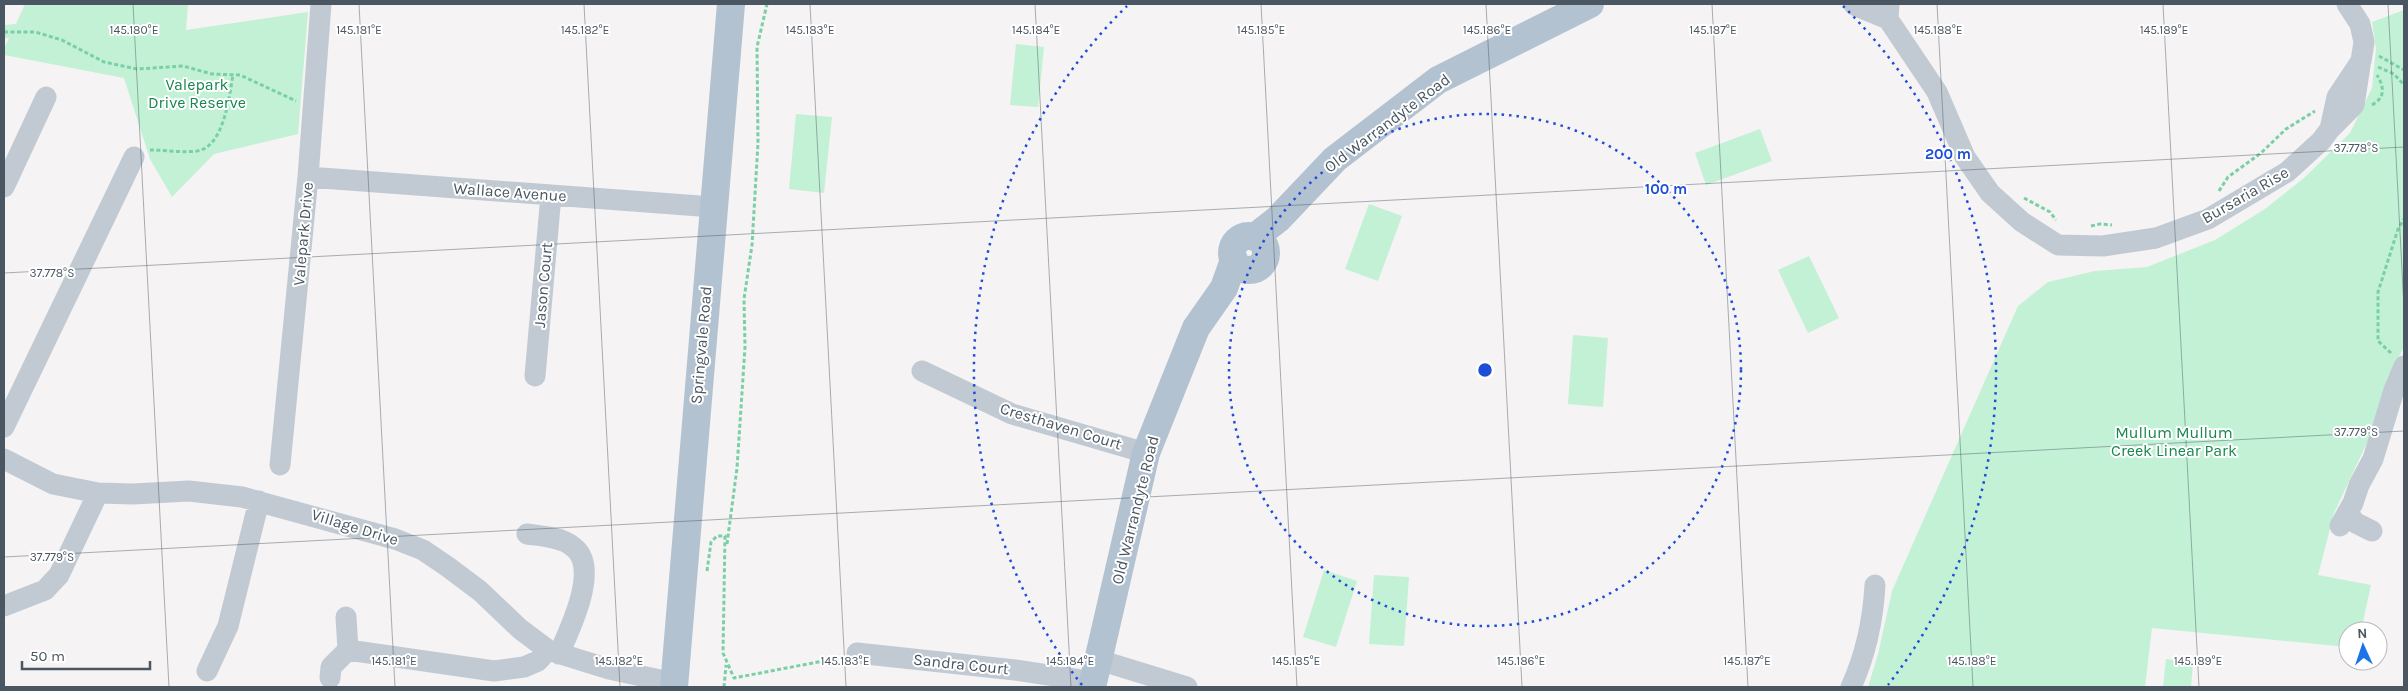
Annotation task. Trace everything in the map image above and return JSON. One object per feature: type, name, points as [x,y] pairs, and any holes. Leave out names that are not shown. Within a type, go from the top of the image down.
[{"type":"main road","name":"Springvale Road","points":[[674,685],[731,4]]},
{"type":"main road","name":"Old Warrandyte Road","points":[[1095,677],[1146,453],[1196,328],[1224,288],[1241,265],[1262,264],[1260,243],[1278,219],[1335,159],[1438,80],[1590,4]]},
{"type":"street","name":"Valepark Drive","points":[[280,464],[308,177],[321,4]]},
{"type":"street","name":"Bursaria Rise","points":[[1854,5],[1888,12],[1937,92],[1965,157],[1990,193],[2022,222],[2058,245],[2103,246],[2156,238],[2208,219],[2287,172],[2321,141],[2330,129],[2337,97],[2371,60],[2360,24],[2347,4]]},
{"type":"street","points":[[2330,129],[2354,105],[2371,60]]},
{"type":"street","points":[[4,187],[46,97]]},
{"type":"street","points":[[4,427],[134,157]]},
{"type":"street","name":"Wallace Avenue","points":[[308,177],[713,207]]},
{"type":"street","name":"Jason Court","points":[[535,376],[550,195]]},
{"type":"street","points":[[2372,530],[2344,520],[2373,459],[2401,363]]},
{"type":"street","name":"Cresthaven Court","points":[[922,372],[1012,414],[1146,453]]},
{"type":"street","name":"Village Drive","points":[[4,459],[53,484],[98,493],[133,494],[189,491],[242,497],[362,528],[423,550],[480,591],[520,629],[554,652],[609,670],[674,685]]},
{"type":"street","points":[[4,606],[45,590],[59,575],[98,493]]},
{"type":"street","points":[[207,672],[228,626],[259,501]]},
{"type":"street","points":[[348,650],[494,671],[524,667],[554,652],[579,606],[585,578],[583,566],[579,553],[572,546],[528,534]]},
{"type":"street","points":[[1851,687],[1868,644],[1875,585]]},
{"type":"street","points":[[330,678],[332,667],[348,650],[346,617]]},
{"type":"street","name":"Sandra Court","points":[[857,653],[1187,687]]},
{"type":"path","points":[[767,4],[757,47],[758,143],[752,245],[744,299],[744,347],[737,468],[727,544],[723,653],[734,678],[826,662],[857,653]]},
{"type":"path","points":[[4,32],[35,32],[62,40],[104,62],[137,69],[183,66],[212,74],[233,75],[257,81],[314,109]]},
{"type":"path","points":[[2371,60],[2404,70]]},
{"type":"path","points":[[2371,60],[2394,74],[2404,85]]},
{"type":"path","points":[[2354,105],[2368,106],[2380,99],[2384,91],[2383,84],[2371,60]]},
{"type":"path","points":[[134,157],[147,150],[199,151],[210,144],[219,133],[233,75]]},
{"type":"path","points":[[2216,195],[2228,177],[2261,153],[2286,129],[2313,113],[2316,108]]},
{"type":"path","points":[[2019,196],[2029,199],[2050,212],[2062,225]]},
{"type":"path","points":[[2401,363],[2378,341],[2378,292],[2398,229],[2404,219]]},
{"type":"path","points":[[2082,228],[2100,224],[2120,226]]},
{"type":"path","points":[[706,577],[712,542],[716,536],[725,536],[727,544]]},
{"type":"path","points":[[724,687],[726,662]]},
{"type":"green space","name":"Valepark Drive Reserve","points":[[25,4],[188,4],[186,30],[308,12],[298,134],[214,154],[172,197],[150,159],[124,78],[4,55],[4,49],[9,38],[4,38],[4,25],[16,24]]},
{"type":"green space","name":"Mullum Mullum Creek Linear Park","points":[[2404,10],[2404,347],[2387,379],[2372,432],[2334,513],[2318,575],[2371,585],[2363,621],[2338,621],[2338,646],[2152,628],[2145,687],[1868,687],[1878,654],[1892,591],[2018,306],[2048,282],[2095,271],[2147,267],[2215,240],[2265,209],[2304,178],[2350,133],[2372,88],[2376,49],[2372,22]]},
{"type":"green space","points":[[1016,44],[1044,47],[1038,107],[1010,105]]},
{"type":"green space","points":[[796,114],[832,117],[824,193],[789,189]]},
{"type":"green space","points":[[1760,129],[1772,161],[1706,185],[1695,153]]},
{"type":"green space","points":[[1369,204],[1402,216],[1378,281],[1345,269]]},
{"type":"green space","points":[[1809,256],[1839,318],[1808,333],[1778,270]]},
{"type":"green space","points":[[1573,335],[1608,338],[1603,407],[1568,404]]},
{"type":"green space","points":[[1324,570],[1357,581],[1336,647],[1303,637]]},
{"type":"green space","points":[[1374,575],[1409,577],[1404,646],[1369,644]]},
{"type":"green space","points":[[2166,659],[2193,662],[2191,687],[2163,687]]}]
